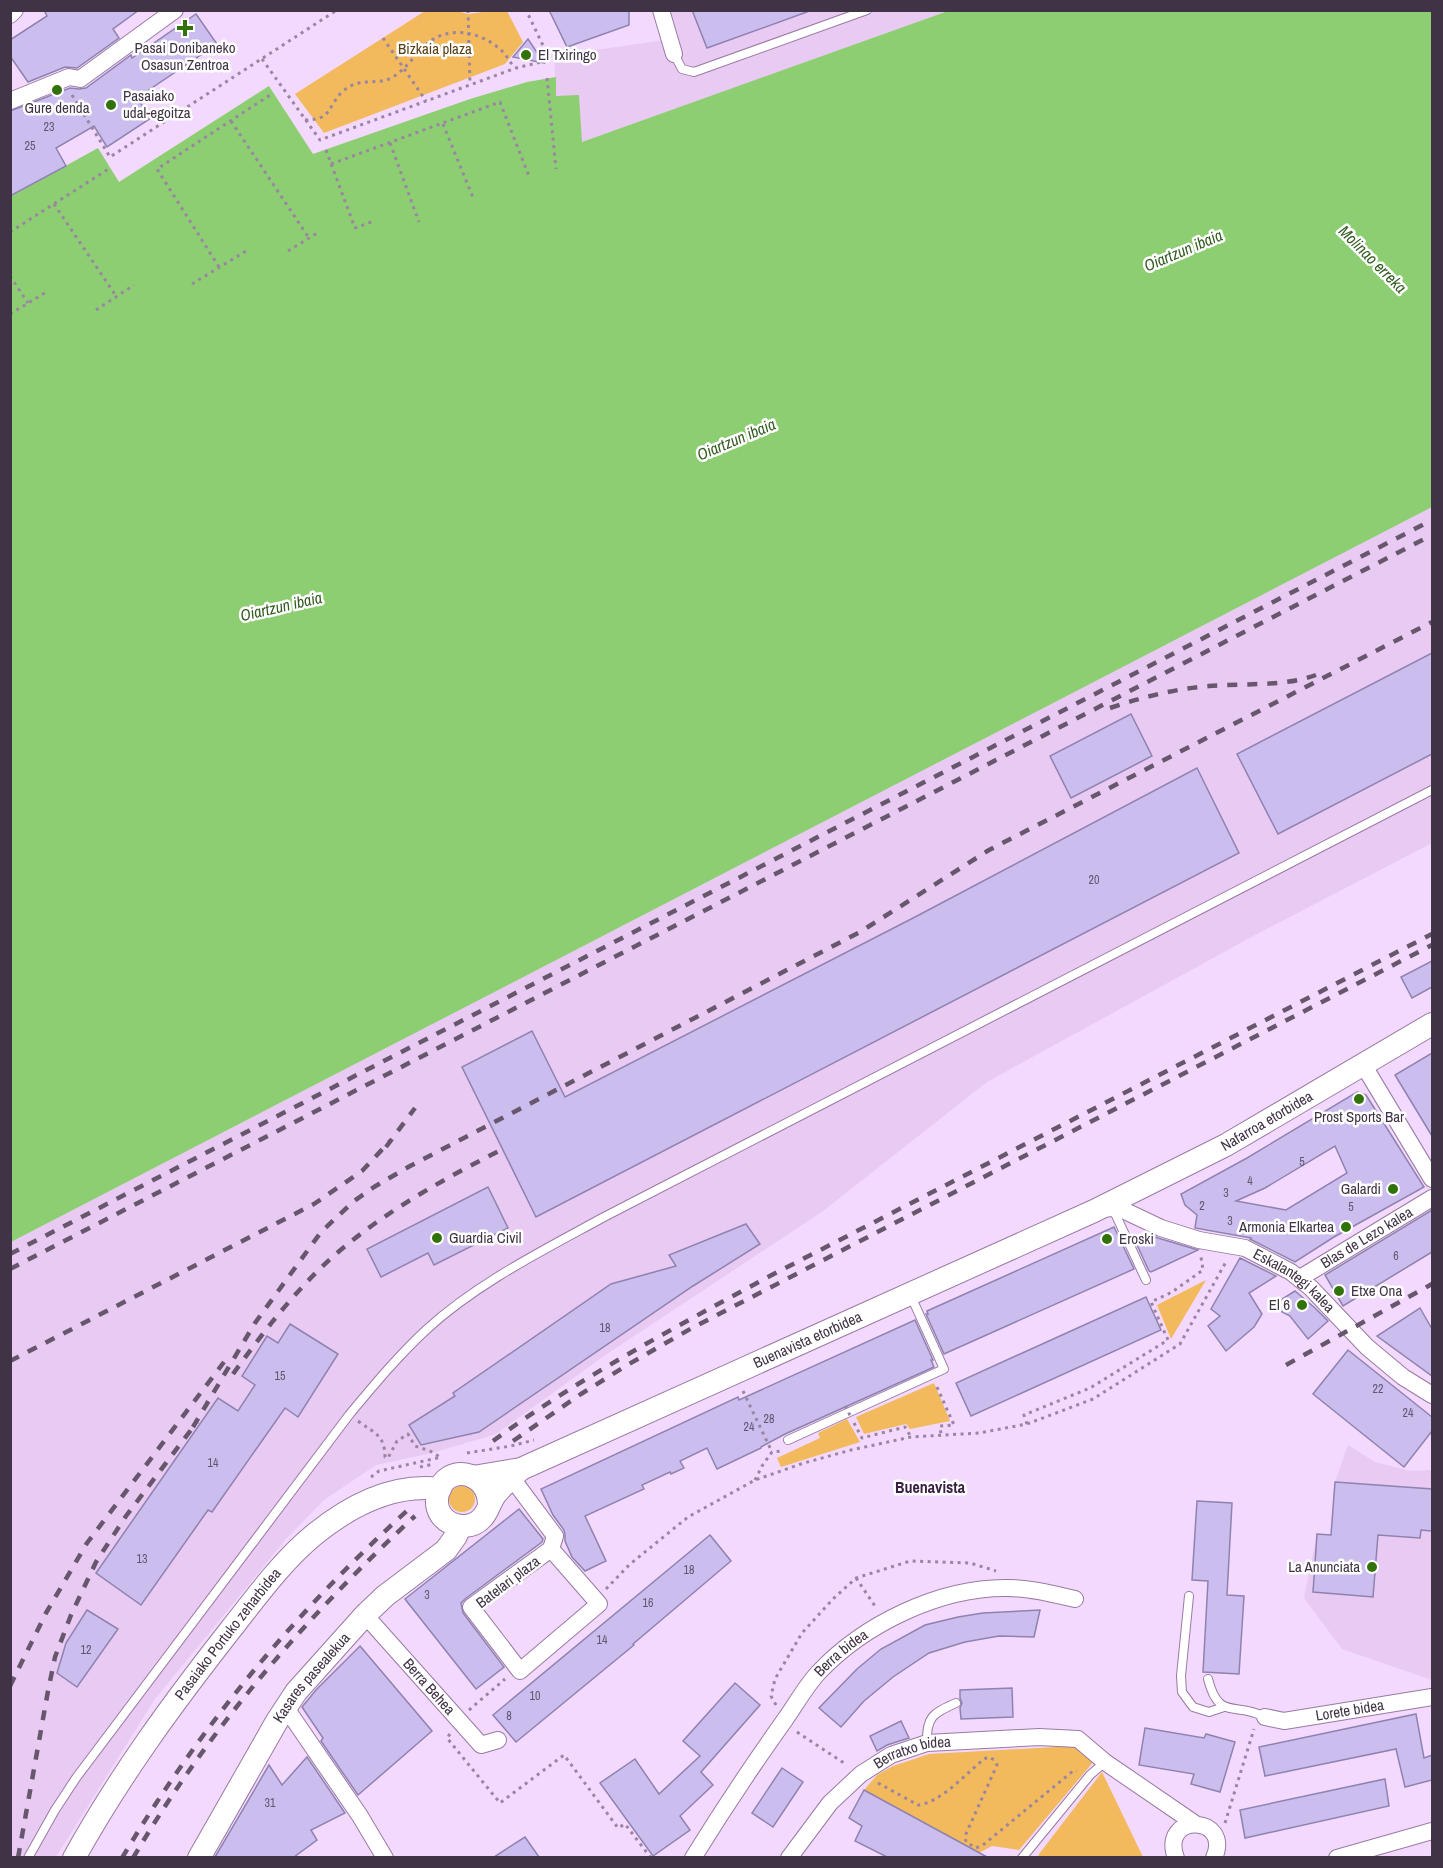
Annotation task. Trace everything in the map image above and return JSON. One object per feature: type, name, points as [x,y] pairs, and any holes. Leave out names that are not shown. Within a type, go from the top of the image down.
[{"type":"main road","name":"Nafarroa etorbidea","points":[[1104,1210],[1226,1145],[1432,1024]]},
{"type":"main road","name":"Buenavista etorbidea","points":[[440,1489],[450,1478],[458,1475],[473,1477],[516,1473],[910,1294],[1104,1210]]},
{"type":"main road","name":"Buenavista etorbidea","points":[[460,1526],[475,1524],[516,1473]]},
{"type":"main road","points":[[473,1477],[486,1488],[489,1504]]},
{"type":"main road","name":"Pasaiako Portuko zeharbidea","points":[[74,1857],[139,1751],[174,1703],[292,1555],[335,1519],[371,1498],[404,1488],[440,1489]]},
{"type":"main road","points":[[440,1489],[437,1495],[438,1510],[447,1521],[460,1526]]},
{"type":"main road","name":"Kasares pasealekua","points":[[199,1857],[296,1692],[385,1596],[446,1550],[460,1526]]},
{"type":"street","points":[[10,15],[15,10]]},
{"type":"street","points":[[10,101],[69,77],[80,79],[114,57],[175,10]]},
{"type":"street","points":[[661,10],[674,54]]},
{"type":"street","points":[[1364,1066],[1432,1179]]},
{"type":"street","name":"Blas de Lezo kalea","points":[[1300,1278],[1432,1198]]},
{"type":"street","name":"Eskalantegi kalea","points":[[1104,1210],[1123,1210],[1161,1228],[1199,1240],[1245,1248],[1300,1278],[1368,1347],[1403,1377],[1432,1395]]},
{"type":"street","points":[[516,1473],[555,1536],[551,1549]]},
{"type":"street","name":"Batelari plaza","points":[[551,1549],[596,1601],[599,1604],[520,1671],[471,1607],[551,1549]]},
{"type":"street","name":"Berra bidea","points":[[693,1857],[740,1782],[818,1674],[855,1641],[885,1622],[925,1602],[985,1588],[1010,1587],[1075,1599]]},
{"type":"street","name":"Berra Behea","points":[[365,1615],[481,1745],[498,1740]]},
{"type":"street","name":"Lorete bidea","points":[[1265,1717],[1284,1721],[1432,1697]]},
{"type":"street","points":[[286,1708],[360,1816],[385,1857]]},
{"type":"street","name":"Berratxo bidea","points":[[789,1857],[830,1803],[861,1774],[891,1755],[927,1743],[1039,1737],[1078,1739],[1105,1761]]},
{"type":"street","points":[[1105,1761],[1174,1811],[1189,1825]]},
{"type":"street","points":[[1176,1857],[1173,1843],[1175,1835],[1189,1825],[1202,1824],[1209,1828],[1217,1841],[1215,1857]]},
{"type":"street","points":[[1337,1857],[1432,1831]]},
{"type":"lane","points":[[674,54],[682,69],[694,72],[867,10]]},
{"type":"lane","points":[[28,1857],[76,1778],[349,1415],[391,1365],[427,1329],[480,1288],[515,1266],[625,1206],[1432,790]]},
{"type":"lane","points":[[1104,1210],[1146,1280]]},
{"type":"lane","points":[[788,1440],[944,1369],[910,1294]]},
{"type":"lane","points":[[1189,1596],[1181,1676],[1182,1692],[1193,1707],[1209,1712],[1224,1707],[1255,1711],[1265,1717]]},
{"type":"lane","points":[[1208,1679],[1212,1695],[1224,1707]]},
{"type":"lane","points":[[927,1743],[926,1727],[936,1712],[956,1703]]},
{"type":"lane","points":[[1022,1857],[1090,1775],[1105,1761]]},
{"type":"path","points":[[83,77],[85,80],[70,91],[111,157],[337,10]]},
{"type":"path","points":[[468,10],[470,85]]},
{"type":"path","points":[[262,59],[320,140],[516,68],[550,60],[526,10]]},
{"type":"path","points":[[305,120],[321,118],[328,114],[343,92],[363,81],[383,82],[392,78],[404,69],[428,43],[439,36],[468,33],[486,39],[504,53],[516,68]]},
{"type":"path","points":[[383,38],[426,101]]},
{"type":"path","points":[[547,78],[556,169]]},
{"type":"path","points":[[219,267],[157,169],[273,93]]},
{"type":"path","points":[[331,164],[500,102],[530,179]]},
{"type":"path","points":[[231,121],[309,238]]},
{"type":"path","points":[[442,124],[474,200]]},
{"type":"path","points":[[390,143],[419,222]]},
{"type":"path","points":[[326,150],[355,228],[374,221]]},
{"type":"path","points":[[10,232],[110,168]]},
{"type":"path","points":[[54,204],[116,296]]},
{"type":"path","points":[[288,251],[319,232]]},
{"type":"path","points":[[192,284],[246,251]]},
{"type":"path","points":[[10,276],[28,303]]},
{"type":"path","points":[[96,309],[134,285]]},
{"type":"path","points":[[10,314],[48,291]]},
{"type":"path","points":[[1027,1424],[1024,1415],[1090,1388],[1168,1340],[1151,1302],[1172,1292],[1203,1270],[1199,1240]]},
{"type":"path","points":[[596,1601],[629,1565],[688,1517],[755,1480],[850,1450],[911,1437],[979,1432],[1027,1424],[1093,1399],[1180,1344],[1236,1246]]},
{"type":"path","points":[[932,1374],[954,1425],[940,1426],[941,1435]]},
{"type":"path","points":[[743,1391],[772,1452],[755,1480]]},
{"type":"path","points":[[845,1406],[862,1438],[906,1427],[911,1437]]},
{"type":"path","points":[[349,1415],[381,1439],[385,1445],[385,1457],[388,1458],[397,1440],[408,1434],[415,1446],[430,1451],[440,1458],[441,1462]]},
{"type":"path","points":[[1010,1587],[1009,1579],[1002,1572],[970,1563],[910,1561],[856,1578],[802,1633],[775,1679],[771,1696],[777,1706],[771,1716],[861,1774],[918,1805],[938,1798],[984,1759],[989,1757],[994,1760],[997,1765],[965,1836],[966,1842],[976,1848],[1073,1771],[1083,1770],[1090,1775]]},
{"type":"path","points":[[856,1578],[885,1622]]},
{"type":"path","points":[[1223,1828],[1253,1731],[1265,1717]]},
{"type":"path","points":[[447,1738],[500,1803],[564,1755],[618,1828],[625,1824],[651,1857]]},
{"type":"shaded area","points":[[670,11],[948,11],[582,142],[579,96],[556,97],[554,56],[679,38]]},
{"type":"shaded area","points":[[1432,507],[1432,843],[1255,935],[987,1082],[823,1211],[604,1356],[496,1434],[432,1453],[376,1465],[324,1500],[286,1539],[155,1699],[56,1857],[11,1858],[11,1242]]},
{"type":"shaded area","name":"La Anunciata","points":[[1348,1445],[1375,1462],[1411,1471],[1432,1470],[1432,1680],[1342,1649],[1304,1598],[1317,1534],[1331,1535],[1335,1482]]},
{"type":"green space","name":"Bizkaia plaza","points":[[425,11],[457,11],[468,14],[507,11],[523,42],[505,64],[324,133],[295,94]]},
{"type":"green space","points":[[1206,1280],[1171,1339],[1157,1305]]},
{"type":"green space","points":[[934,1383],[950,1421],[910,1429],[906,1424],[864,1434],[856,1417]]},
{"type":"green space","points":[[847,1419],[860,1442],[781,1467],[777,1458],[820,1438],[818,1433]]},
{"type":"green space","points":[[462,1486],[472,1489],[475,1499],[472,1509],[462,1512],[452,1509],[449,1499],[452,1489]]},
{"type":"green space","points":[[1072,1746],[1095,1760],[1019,1850],[992,1846],[979,1853],[864,1790],[877,1775],[893,1766],[929,1754]]},
{"type":"green space","points":[[1102,1772],[1143,1857],[1038,1857],[1039,1854]]},
{"type":"water","points":[[948,11],[1432,11],[1432,507],[11,1242],[11,196],[98,148],[119,182],[269,86],[313,154],[470,99],[527,82],[556,77],[556,96],[579,95],[582,142]]},
{"type":"building","points":[[44,10],[139,10],[113,29],[119,38],[77,68],[65,67],[28,82],[10,56],[10,40],[47,16]]},
{"type":"building","points":[[549,10],[629,10],[629,25],[567,47]]},
{"type":"building","points":[[692,10],[807,10],[807,12],[707,48]]},
{"type":"building","points":[[196,14],[217,44],[137,98],[151,118],[107,147],[94,126],[56,148],[66,166],[10,196],[10,111],[70,88],[86,88],[131,55],[132,58]]},
{"type":"building","points":[[528,39],[544,63],[513,57]]},
{"type":"building","points":[[1432,653],[1432,754],[1278,834],[1237,754]]},
{"type":"building","points":[[1131,714],[1152,756],[1071,798],[1050,756]]},
{"type":"building","points":[[1197,768],[1239,853],[536,1217],[462,1067],[532,1031],[565,1097],[917,916]]},
{"type":"building","points":[[1432,961],[1432,987],[1412,998],[1401,977]]},
{"type":"building","points":[[1432,1053],[1432,1136],[1395,1075]]},
{"type":"building","points":[[1357,1092],[1366,1095],[1424,1187],[1334,1237],[1295,1262],[1251,1238],[1195,1228],[1197,1215],[1185,1205],[1181,1194],[1247,1158]],"holes":[[[1335,1146],[1347,1173],[1286,1210],[1236,1201],[1265,1188]]]},
{"type":"building","name":"Guardia Civil","points":[[488,1187],[508,1228],[434,1265],[428,1253],[381,1277],[367,1249]]},
{"type":"building","points":[[1432,1210],[1432,1252],[1343,1306],[1325,1275]]},
{"type":"building","points":[[746,1224],[760,1244],[693,1286],[479,1432],[421,1445],[409,1425],[455,1396],[453,1393],[611,1284],[676,1266],[669,1255]]},
{"type":"building","points":[[1114,1227],[1134,1269],[944,1354],[926,1314],[928,1314],[927,1311]]},
{"type":"building","points":[[1155,1237],[1198,1250],[1151,1272],[1137,1245]]},
{"type":"building","points":[[1240,1258],[1276,1276],[1249,1293],[1262,1314],[1254,1327],[1226,1351],[1208,1326],[1220,1316],[1211,1309]]},
{"type":"building","points":[[1295,1291],[1328,1321],[1308,1339],[1290,1316],[1271,1306]]},
{"type":"building","points":[[1146,1297],[1161,1330],[971,1416],[956,1383]]},
{"type":"building","points":[[1420,1308],[1432,1329],[1432,1376],[1377,1336]]},
{"type":"building","points":[[915,1320],[934,1367],[785,1434],[717,1469],[707,1448],[680,1461],[684,1468],[642,1485],[644,1489],[585,1516],[606,1561],[585,1571],[572,1557],[565,1541],[564,1530],[553,1515],[541,1489],[738,1397],[739,1400]]},
{"type":"building","points":[[290,1324],[338,1354],[298,1417],[285,1408],[212,1512],[208,1510],[141,1605],[96,1573],[218,1398],[238,1411],[255,1385],[242,1376],[267,1336],[278,1343]]},
{"type":"building","points":[[1348,1350],[1432,1417],[1432,1431],[1404,1467],[1313,1394]]},
{"type":"building","points":[[1335,1482],[1432,1489],[1432,1531],[1421,1530],[1420,1538],[1378,1535],[1373,1597],[1313,1592],[1317,1534],[1331,1535]]},
{"type":"building","points":[[1197,1501],[1232,1503],[1227,1595],[1244,1596],[1239,1674],[1203,1672],[1208,1581],[1192,1580]]},
{"type":"building","points":[[519,1509],[543,1539],[542,1542],[461,1603],[463,1613],[504,1667],[476,1689],[405,1599]]},
{"type":"building","points":[[710,1535],[731,1561],[516,1742],[493,1715]]},
{"type":"building","points":[[87,1610],[118,1629],[77,1687],[57,1673],[66,1643]]},
{"type":"building","points":[[1040,1610],[1034,1637],[999,1636],[965,1642],[929,1653],[893,1677],[864,1701],[841,1727],[819,1708],[857,1669],[881,1649],[925,1625],[983,1613]]},
{"type":"building","points":[[360,1646],[432,1731],[358,1795],[321,1741],[323,1738],[302,1707]]},
{"type":"building","points":[[735,1683],[760,1705],[701,1772],[713,1785],[680,1816],[690,1830],[653,1856],[600,1783],[635,1759],[659,1794],[700,1756],[683,1741]]},
{"type":"building","points":[[1012,1688],[1013,1717],[961,1719],[960,1690]]},
{"type":"building","points":[[1416,1714],[1424,1758],[1432,1755],[1432,1780],[1405,1787],[1396,1749],[1265,1776],[1259,1747]]},
{"type":"building","points":[[901,1721],[909,1738],[877,1751],[870,1736]]},
{"type":"building","points":[[1145,1728],[1204,1738],[1206,1734],[1235,1742],[1220,1792],[1191,1784],[1194,1774],[1139,1765]]},
{"type":"building","points":[[307,1757],[345,1813],[311,1830],[317,1840],[294,1857],[215,1857],[269,1765],[282,1785]]},
{"type":"building","points":[[782,1768],[803,1782],[773,1827],[752,1813]]},
{"type":"building","points":[[1385,1779],[1389,1806],[1245,1838],[1240,1810]]},
{"type":"building","points":[[864,1790],[987,1857],[887,1857],[855,1841],[862,1826],[849,1818]]},
{"type":"building","points":[[525,1837],[539,1857],[494,1857]]},
{"type":"railway","points":[[10,1254],[1432,520]]},
{"type":"railway","points":[[10,1269],[1432,535]]},
{"type":"railway","points":[[193,1427],[255,1323],[321,1232],[354,1201],[374,1187],[410,1166],[860,932],[989,850],[1432,622]]},
{"type":"railway","points":[[1110,708],[1183,689],[1277,683],[1316,675]]},
{"type":"railway","points":[[493,1441],[593,1375],[768,1277],[1432,934]]},
{"type":"railway","points":[[513,1441],[581,1394],[692,1328],[1432,945]]},
{"type":"railway","points":[[386,1147],[415,1108]]},
{"type":"railway","points":[[10,1361],[314,1204],[362,1171],[390,1141]]},
{"type":"railway","points":[[233,1374],[282,1310],[337,1253],[375,1223],[415,1197],[499,1151]]},
{"type":"railway","points":[[1286,1365],[1432,1284]]},
{"type":"railway","points":[[10,1686],[46,1613],[87,1543],[224,1362]]},
{"type":"railway","points":[[18,1858],[55,1657],[71,1615],[96,1562],[126,1516],[197,1422]]},
{"type":"railway","points":[[122,1858],[184,1762],[252,1672],[327,1588],[409,1509]]},
{"type":"railway","points":[[133,1858],[194,1764],[261,1676],[335,1594],[415,1516]]},
{"type":"place","name":"Pasai Donibaneko Osasun Zentroa","points":[[185,28]]},
{"type":"place","name":"El Txiringo","points":[[526,55]]},
{"type":"place","name":"Gure denda","points":[[57,90]]},
{"type":"place","name":"Pasaiako udal-egoitza","points":[[111,105]]},
{"type":"place","name":"Prost Sports Bar","points":[[1359,1099]]},
{"type":"place","name":"Galardi","points":[[1393,1189]]},
{"type":"place","name":"Armonia Elkartea","points":[[1346,1227]]},
{"type":"place","name":"Guardia Civil","points":[[437,1238]]},
{"type":"place","name":"Eroski","points":[[1107,1239]]},
{"type":"place","name":"Etxe Ona","points":[[1339,1291]]},
{"type":"place","name":"El 6","points":[[1302,1305]]},
{"type":"place","name":"La Anunciata","points":[[1372,1567]]},
{"type":"district","name":"Buenavista","points":[[930,1487]]},
{"type":"water label","name":"Oiartzun ibaia","points":[[1183,250]]},
{"type":"water label","name":"Molinao erreka","points":[[1373,259]]},
{"type":"water label","name":"Oiartzun ibaia","points":[[736,439]]},
{"type":"water label","name":"Oiartzun ibaia","points":[[281,606]]}]
